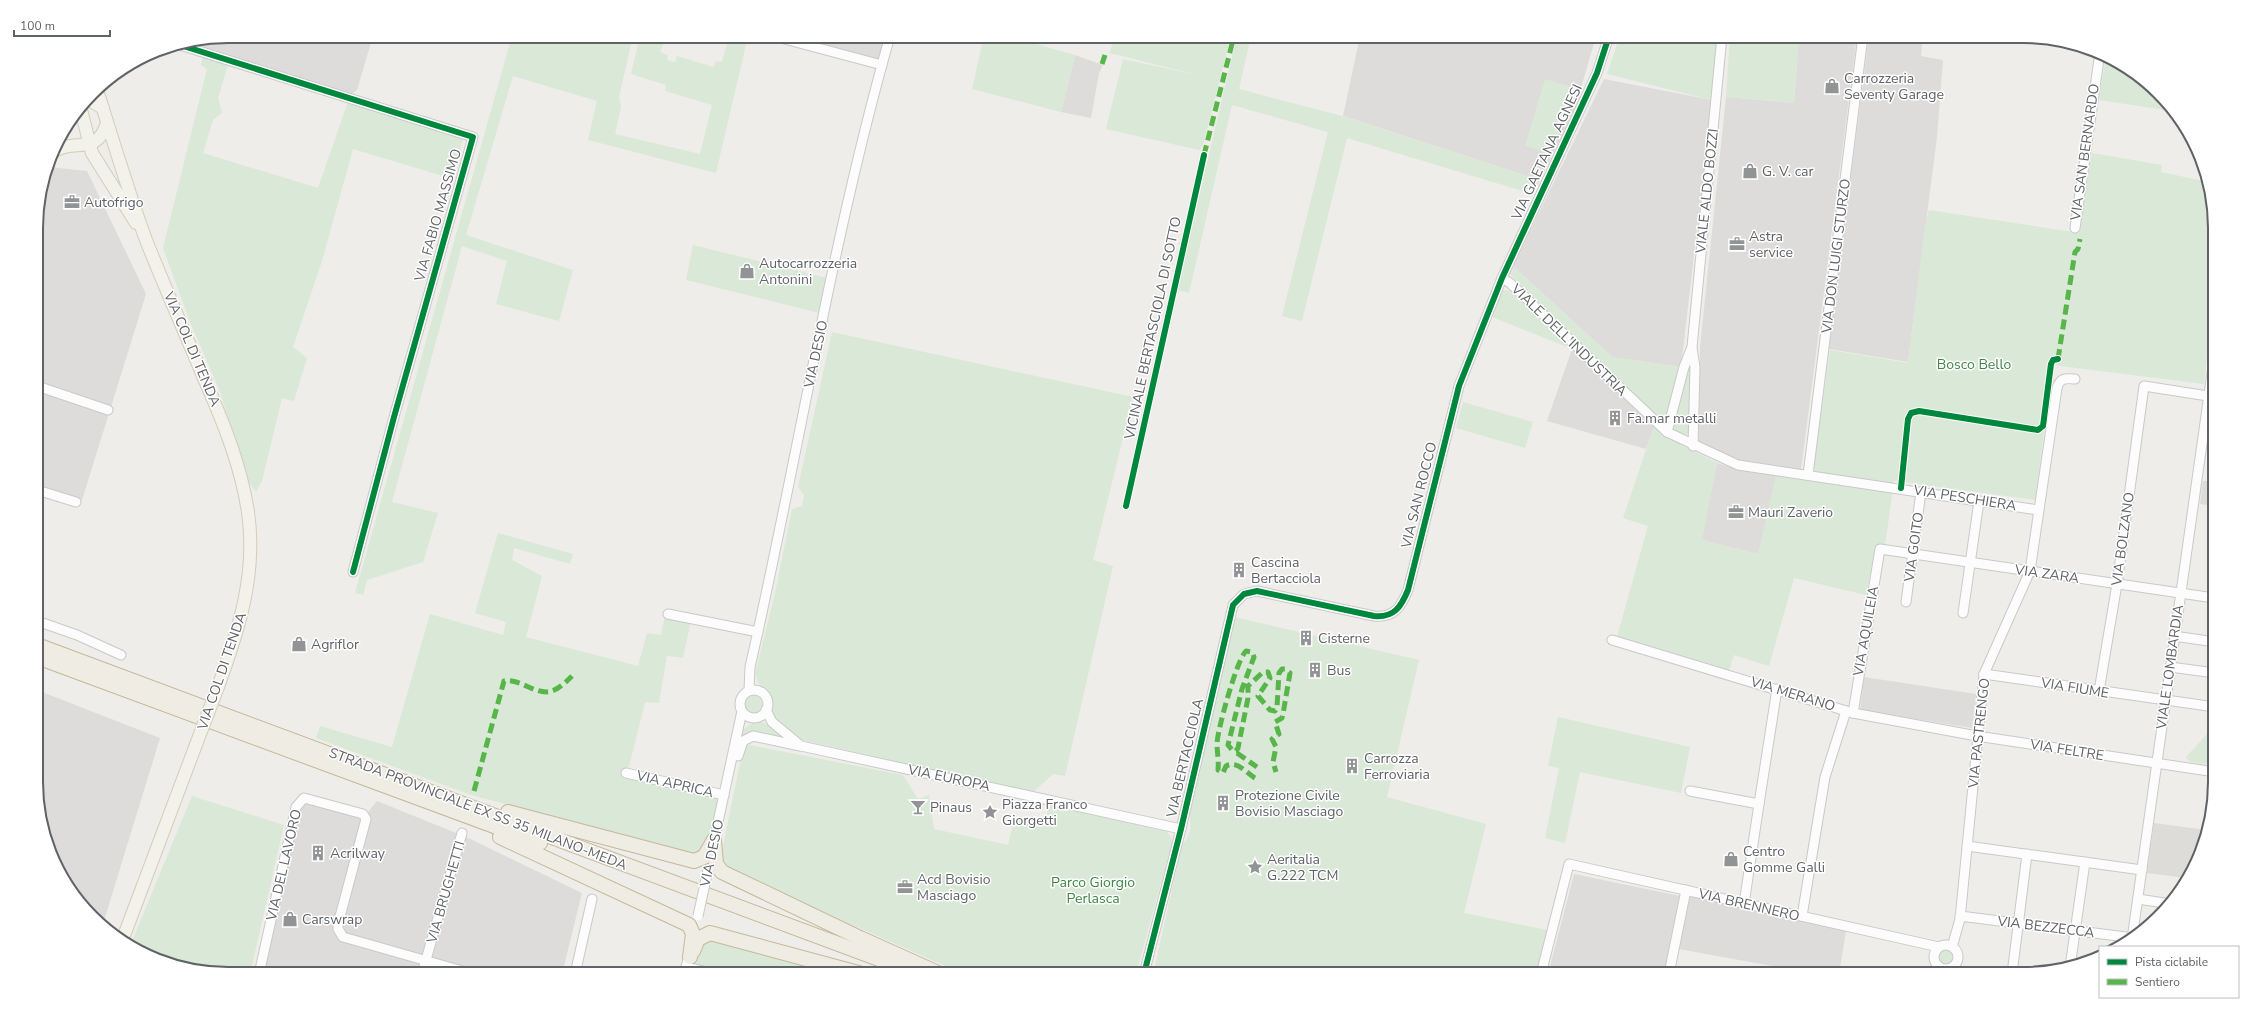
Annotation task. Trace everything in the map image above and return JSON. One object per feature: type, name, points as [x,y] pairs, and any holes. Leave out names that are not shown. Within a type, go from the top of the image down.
[{"type":"highway","name":"STRADA PROVINCIALE EX SS 35 MILANO-MEDA","points":[[43,647],[900,967]]},
{"type":"highway","name":"STRADA PROVINCIALE EX SS 35 MILANO-MEDA","points":[[43,659],[876,967]]},
{"type":"highway","points":[[431,791],[694,861],[704,858],[714,840]]},
{"type":"highway","points":[[447,808],[481,828],[689,925],[692,934],[687,964]]},
{"type":"highway","points":[[714,840],[716,864],[722,872],[924,967]]},
{"type":"highway","points":[[687,964],[698,939],[710,934],[835,967]]},
{"type":"main road","name":"VIA COL DI TENDA","points":[[99,95],[146,239],[226,429],[239,471],[248,513],[250,559],[246,599],[237,635],[124,935]]},
{"type":"main road","points":[[93,102],[103,108]]},
{"type":"main road","name":"VIA COL DI TENDA","points":[[82,114],[89,145],[98,164],[146,239]]},
{"type":"main road","points":[[61,149],[89,145],[101,136],[107,123]]},
{"type":"street","points":[[799,43],[882,65]]},
{"type":"street","name":"VIA DESIO","points":[[753,690],[750,674],[758,632],[863,139],[888,43]]},
{"type":"street","name":"VIA GAETANA AGNESI","points":[[1502,278],[1597,72],[1607,43]]},
{"type":"street","name":"VIALE ALDO BOZZI","points":[[1693,446],[1695,367],[1692,347],[1721,43]]},
{"type":"street","name":"VIA DON LUIGI STURZO","points":[[1808,475],[1862,43]]},
{"type":"street","name":"VIA FABIO MASSIMO","points":[[186,48],[473,137],[394,417],[353,572]]},
{"type":"street","name":"VIA SAN BERNARDO","points":[[2075,228],[2099,59]]},
{"type":"street","name":"VIALE DELL'INDUSTRIA","points":[[1502,278],[1510,283],[1666,432],[1693,446],[1738,465],[1808,475]]},
{"type":"street","name":"VIA SAN ROCCO","points":[[1286,598],[1377,616],[1390,615],[1400,608],[1408,590],[1459,386],[1502,278]]},
{"type":"street","name":"VIALE ALDO BOZZI","points":[[1666,432],[1684,367],[1692,347]]},
{"type":"street","name":"VIA PASTRENGO","points":[[1955,967],[1954,950],[1959,926],[1984,674],[2030,571],[2038,506],[2056,388],[2059,382],[2065,378],[2075,379]]},
{"type":"street","name":"VIA BOLZANO","points":[[2099,692],[2117,584],[2144,386],[2208,396]]},
{"type":"street","points":[[43,388],[108,410]]},
{"type":"street","name":"VIALE LOMBARDIA","points":[[2134,930],[2208,396]]},
{"type":"street","name":"VIA PESCHIERA","points":[[1808,475],[1979,501],[2038,506]]},
{"type":"street","points":[[43,492],[76,502]]},
{"type":"street","name":"VIA GOITO","points":[[1906,602],[1921,492]]},
{"type":"street","points":[[1963,613],[1979,501]]},
{"type":"street","name":"VIA ZARA","points":[[1880,549],[2208,597]]},
{"type":"street","name":"VIA AQUILEIA","points":[[1802,916],[1825,777],[1849,712],[1880,549]]},
{"type":"street","name":"VIA BERTACCIOLA","points":[[1146,967],[1181,829],[1233,605],[1241,596],[1252,591],[1286,598]]},
{"type":"street","points":[[668,614],[758,632]]},
{"type":"street","points":[[43,623],[76,635],[121,655]]},
{"type":"street","points":[[2174,636],[2208,641]]},
{"type":"street","name":"VIA MERANO","points":[[1612,640],[1849,712],[1977,736]]},
{"type":"street","points":[[2170,666],[2208,672]]},
{"type":"street","name":"VIA FIUME","points":[[1984,674],[2208,707]]},
{"type":"street","points":[[1744,904],[1777,689]]},
{"type":"street","points":[[753,690],[766,696],[768,700],[766,710],[759,717],[752,717],[742,711],[740,706],[742,696],[753,690]]},
{"type":"street","name":"VIA EUROPA","points":[[766,710],[772,722],[801,746],[1181,829]]},
{"type":"street","name":"VIA DESIO","points":[[687,964],[742,711]]},
{"type":"street","name":"VIA DESIO","points":[[738,731],[752,717]]},
{"type":"street","name":"VIA EUROPA","points":[[752,717],[772,722]]},
{"type":"street","points":[[724,794],[733,778],[740,747],[748,737],[753,736],[801,746]]},
{"type":"street","name":"VIA FELTRE","points":[[1977,736],[2208,771]]},
{"type":"street","name":"VIA APRICA","points":[[626,773],[724,794]]},
{"type":"street","points":[[1690,791],[1759,804]]},
{"type":"street","name":"VIA DEL LAVORO","points":[[261,967],[296,807],[304,798],[363,814],[366,824],[338,924],[340,934],[343,937],[426,962]]},
{"type":"street","name":"VIA BRUGHETTI","points":[[424,967],[462,833]]},
{"type":"street","points":[[1967,846],[2142,870]]},
{"type":"street","points":[[2013,967],[2027,854]]},
{"type":"street","points":[[2071,961],[2085,862]]},
{"type":"street","name":"VIA BRENNERO","points":[[1543,967],[1570,864],[1929,946],[1939,947],[1947,945],[1954,950]]},
{"type":"street","points":[[1670,967],[1686,890]]},
{"type":"street","points":[[577,967],[592,899]]},
{"type":"street","points":[[2138,899],[2163,903]]},
{"type":"street","name":"VIA BEZZECCA","points":[[1960,916],[2125,937]]},
{"type":"street","points":[[1929,946],[1934,959],[1941,967]]},
{"type":"street","points":[[1934,959],[1936,950],[1939,947]]},
{"type":"street","points":[[426,962],[446,967]]},
{"type":"shaded area","points":[[216,43],[371,43],[357,90],[352,94],[201,46]]},
{"type":"shaded area","points":[[815,43],[885,43],[879,62],[815,45]]},
{"type":"shaded area","points":[[1359,43],[1594,43],[1581,88],[1581,97],[1540,180],[1343,116]]},
{"type":"shaded area","points":[[1798,43],[1856,43],[1801,470],[1740,461],[1699,443],[1700,347],[1726,97],[1794,103]]},
{"type":"shaded area","points":[[1868,43],[1922,43],[1921,56],[1943,60],[1937,137],[1908,362],[1829,349]]},
{"type":"shaded area","points":[[1075,55],[1103,65],[1099,73],[1091,118],[1061,112]]},
{"type":"shaded area","points":[[1604,79],[1712,100],[1681,367],[1612,357],[1513,266]]},
{"type":"shaded area","points":[[53,167],[87,171],[146,294],[82,500],[43,488],[43,216],[49,180]]},
{"type":"shaded area","points":[[1572,349],[1654,426],[1646,449],[1547,421]]},
{"type":"shaded area","points":[[1717,463],[1737,469],[1777,475],[1759,554],[1701,540]]},
{"type":"shaded area","points":[[2203,481],[2208,481],[2208,505],[2200,504]]},
{"type":"shaded area","points":[[1864,677],[1976,694],[1972,728],[1860,710]]},
{"type":"shaded area","points":[[43,692],[160,738],[104,920],[81,895],[74,885],[57,853],[49,830],[43,794]]},
{"type":"shaded area","points":[[377,801],[466,837],[582,893],[564,967],[266,967],[302,802],[363,818]]},
{"type":"shaded area","points":[[2154,823],[2202,829],[2194,853],[2182,877],[2147,873]]},
{"type":"shaded area","points":[[1574,874],[1680,896],[1665,967],[1550,967]]},
{"type":"shaded area","points":[[1690,896],[1846,931],[1840,967],[1777,967],[1679,949]]},
{"type":"green space","points":[[510,43],[631,43],[619,97],[621,107],[615,134],[700,154],[712,105],[665,91],[666,85],[631,74],[638,43],[663,43],[660,52],[668,55],[667,60],[675,62],[677,56],[713,67],[716,61],[722,62],[727,43],[746,43],[716,173],[588,140],[597,101],[513,76],[466,235],[573,270],[559,321],[496,304],[507,261],[462,246],[392,502],[438,513],[423,562],[367,580],[363,595],[355,593]]},
{"type":"green space","points":[[982,43],[1032,43],[1075,55],[1061,112],[972,89]]},
{"type":"green space","points":[[1112,43],[1229,43],[1203,145],[1199,150],[1106,129],[1123,59],[1201,76],[1110,53]]},
{"type":"green space","points":[[1235,43],[1249,43],[1239,89],[1342,116],[1540,180],[1533,194],[1347,138],[1302,321],[1282,316],[1328,132],[1232,105],[1189,293],[1177,290]]},
{"type":"green space","points":[[1618,43],[1716,43],[1712,100],[1607,74]]},
{"type":"green space","points":[[1730,43],[1798,43],[1794,103],[1726,97]]},
{"type":"green space","points":[[203,56],[228,65],[218,98],[222,113],[213,120],[203,153],[318,188],[348,102],[463,138],[453,179],[353,149],[322,261],[293,347],[307,358],[294,401],[282,398],[262,481],[256,492],[248,481],[219,389],[190,322],[163,248],[207,69],[201,65]]},
{"type":"green space","points":[[2105,62],[2136,81],[2154,97],[2165,110],[2099,100]]},
{"type":"green space","points":[[1545,79],[1579,89],[1550,153],[1525,146]]},
{"type":"green space","name":"Bosco Bello","points":[[2092,153],[2162,165],[2161,172],[2202,181],[2208,216],[2208,349],[2204,384],[2053,365],[2035,500],[1894,481],[1885,546],[1876,545],[1866,595],[1794,578],[1769,666],[1734,655],[1729,671],[1617,637],[1648,526],[1623,518],[1654,426],[1670,439],[1717,463],[1702,540],[1758,554],[1776,475],[1812,479],[1830,350],[1908,363],[1925,226],[1929,210],[2079,233]]},
{"type":"green space","points":[[693,245],[831,279],[823,314],[686,280]]},
{"type":"green space","points":[[1513,266],[1612,357],[1681,367],[1666,418],[1659,418],[1644,406],[1509,273]]},
{"type":"green space","points":[[1507,290],[1572,349],[1492,317],[1502,291]]},
{"type":"green space","points":[[832,332],[1133,397],[1093,560],[1113,566],[1065,776],[1053,774],[1033,792],[801,740],[773,718],[769,695],[759,684],[755,674],[775,593],[792,509],[802,506],[804,495],[798,487]]},
{"type":"green space","points":[[1690,369],[1692,373],[1688,433],[1684,435],[1677,433],[1673,425],[1687,370]]},
{"type":"green space","points":[[1463,402],[1533,422],[1525,448],[1456,428]]},
{"type":"green space","points":[[498,533],[573,554],[570,564],[514,548],[512,560],[542,576],[526,637],[638,666],[647,633],[661,635],[665,616],[691,621],[683,658],[667,656],[659,703],[645,702],[628,770],[719,797],[710,835],[699,853],[693,854],[471,795],[316,738],[320,726],[392,747],[430,614],[503,635],[506,622],[475,613]]},
{"type":"green space","points":[[1234,617],[1419,660],[1387,797],[1486,824],[1464,913],[1552,931],[1539,967],[1155,967],[1182,845],[1190,831],[1189,814]]},
{"type":"green space","points":[[753,695],[759,698],[762,704],[759,710],[753,713],[747,710],[744,704],[747,698]]},
{"type":"green space","points":[[1558,717],[1690,747],[1681,793],[1580,772],[1565,843],[1545,838],[1559,768],[1548,766]]},
{"type":"green space","points":[[755,721],[765,723],[787,741],[756,734],[740,741],[744,729]]},
{"type":"green space","points":[[2208,733],[2208,761],[2206,764],[2190,762],[2186,757]]},
{"type":"green space","name":"Parco Giorgio Perlasca","points":[[744,744],[903,775],[918,799],[929,795],[934,829],[1008,845],[1014,819],[1044,826],[1049,804],[1166,831],[1171,837],[1172,843],[1138,967],[947,967],[725,868],[720,860]]},
{"type":"green space","points":[[192,796],[284,825],[252,967],[216,967],[180,961],[157,953],[132,940]]},
{"type":"green space","points":[[712,941],[814,967],[693,966],[697,954],[704,945]]},
{"type":"green space","points":[[1946,949],[1952,951],[1954,957],[1952,963],[1946,965],[1940,963],[1938,957],[1940,951]]},
{"type":"marked path","points":[[1204,155],[1232,43]]},
{"type":"marked path","points":[[1102,64],[1105,55]]},
{"type":"marked path","points":[[2058,359],[2075,252],[2078,249],[2080,239]]},
{"type":"marked path","points":[[1255,778],[1242,768],[1234,765],[1226,766],[1223,773],[1218,770],[1218,735],[1228,694],[1242,657],[1246,651],[1252,652],[1254,657],[1242,689],[1228,745],[1233,751],[1236,751],[1238,748],[1248,698],[1248,686],[1263,672],[1268,672],[1270,678],[1258,696],[1270,710],[1275,711],[1277,707],[1279,673],[1282,669],[1285,669],[1290,673],[1283,714],[1282,718],[1275,722],[1279,734],[1272,739],[1276,747],[1273,762],[1276,772]]},
{"type":"marked path","points":[[474,791],[504,681],[516,682],[546,692],[557,689],[572,676]]},
{"type":"marked path","points":[[1237,753],[1257,767]]},
{"type":"cycle path","points":[[1146,967],[1181,829],[1233,605],[1244,594],[1257,591],[1374,616],[1381,616],[1392,613],[1403,602],[1408,590],[1459,386],[1502,278],[1597,73],[1607,43]]},
{"type":"cycle path","points":[[188,48],[473,137],[394,417],[353,572]]},
{"type":"cycle path","name":"VICINALE BERTASCIOLA DI SOTTO","points":[[1126,506],[1204,155]]},
{"type":"cycle path","points":[[1901,488],[1908,419],[1911,413],[1919,411],[2038,430],[2043,426],[2051,364],[2053,360],[2058,359]]},
{"type":"place","name":"Carrozzeria Seventy Garage","points":[[1832,86]]},
{"type":"place","name":"G. V. car","points":[[1750,171]]},
{"type":"place","name":"Autofrigo","points":[[72,202]]},
{"type":"place","name":"Astra service","points":[[1737,244]]},
{"type":"place","name":"Autocarrozzeria Antonini","points":[[747,271]]},
{"type":"place","name":"Fa.mar metalli","points":[[1615,418]]},
{"type":"place","name":"Mauri Zaverio","points":[[1736,512]]},
{"type":"place","name":"Cascina Bertacciola","points":[[1239,570]]},
{"type":"place","name":"Cisterne","points":[[1306,638]]},
{"type":"place","name":"Agriflor","points":[[299,644]]},
{"type":"place","name":"Bus","points":[[1315,670]]},
{"type":"place","name":"Carrozza Ferroviaria","points":[[1352,766]]},
{"type":"place","name":"Protezione Civile Bovisio Masciago","points":[[1223,803]]},
{"type":"place","name":"Pinaus","points":[[918,807]]},
{"type":"place","name":"Piazza Franco Giorgetti","points":[[990,812]]},
{"type":"place","name":"Acrilway","points":[[318,853]]},
{"type":"place","name":"Centro Gomme Galli","points":[[1731,859]]},
{"type":"place","name":"Aeritalia G.222 TCM","points":[[1255,867]]},
{"type":"place","name":"Acd Bovisio Masciago","points":[[905,887]]},
{"type":"place","name":"Carswrap","points":[[290,919]]}]
